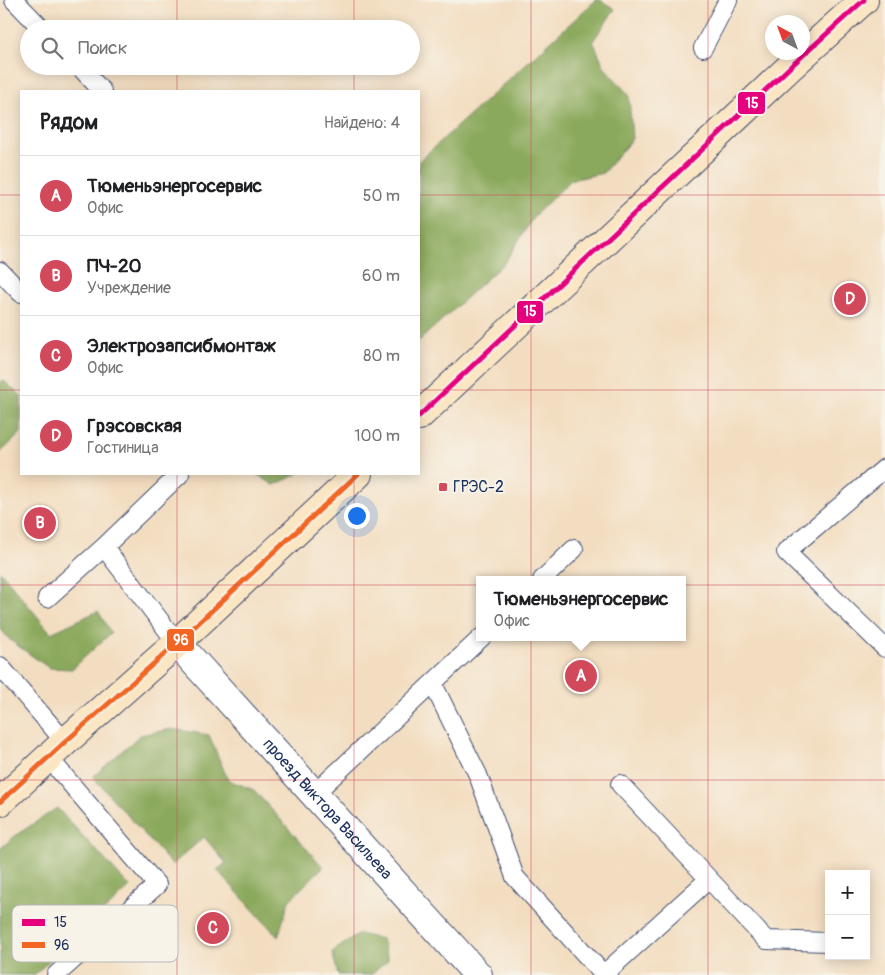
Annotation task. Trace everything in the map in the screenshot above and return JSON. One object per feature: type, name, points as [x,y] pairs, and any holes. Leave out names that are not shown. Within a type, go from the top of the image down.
[{"type":"main road","points":[[420,415],[789,68],[864,0]]},
{"type":"main road","points":[[0,802],[177,643],[357,475]]},
{"type":"street","name":"проезд Виктора Васильева","points":[[177,643],[478,975]]},
{"type":"lane","points":[[14,0],[33,20]]},
{"type":"lane","points":[[703,48],[728,0]]},
{"type":"lane","points":[[87,75],[101,90]]},
{"type":"lane","points":[[0,271],[20,293]]},
{"type":"lane","points":[[885,468],[786,552],[885,648]]},
{"type":"lane","points":[[47,598],[104,547],[179,475]]},
{"type":"lane","points":[[104,547],[177,643]]},
{"type":"lane","points":[[546,576],[574,549]]},
{"type":"lane","points":[[314,794],[478,641]]},
{"type":"lane","points":[[0,666],[57,750],[157,884],[134,905]]},
{"type":"lane","points":[[432,684],[478,775],[515,877],[604,975],[709,879]]},
{"type":"lane","points":[[620,784],[766,940],[825,942]]},
{"type":"lane","points":[[56,975],[70,962]]},
{"type":"green space","points":[[596,0],[600,0],[615,9],[593,41],[605,68],[629,95],[632,139],[603,173],[571,180],[534,216],[505,262],[420,340],[420,160]]},
{"type":"green space","points":[[3,380],[20,395],[20,434],[0,453],[0,382]]},
{"type":"green space","points":[[258,475],[296,475],[274,485]]},
{"type":"green space","points":[[0,571],[51,633],[98,611],[111,633],[72,669],[49,668],[10,640],[0,628]]},
{"type":"green space","points":[[172,729],[209,735],[228,780],[254,790],[323,867],[289,901],[278,937],[217,870],[226,863],[204,837],[172,865],[93,777],[140,735]]},
{"type":"green space","points":[[57,808],[130,887],[110,905],[12,905],[12,962],[48,962],[34,975],[0,975],[0,849],[15,836]]},
{"type":"green space","points":[[359,934],[382,939],[388,960],[371,975],[338,975],[332,952]]},
{"type":"transit line","name":"15","points":[[420,415],[789,68],[864,0]]},
{"type":"transit line","name":"96","points":[[0,802],[177,643],[357,475]]},
{"type":"place","name":"Грэсовская","points":[[850,299]]},
{"type":"place","name":"ГРЭС-2","points":[[443,487]]},
{"type":"place","name":"ПЧ-20","points":[[40,523]]},
{"type":"place","name":"Тюменьэнергосервис","points":[[581,676]]},
{"type":"place","name":"Электрозапсибмонтаж","points":[[213,928]]}]
